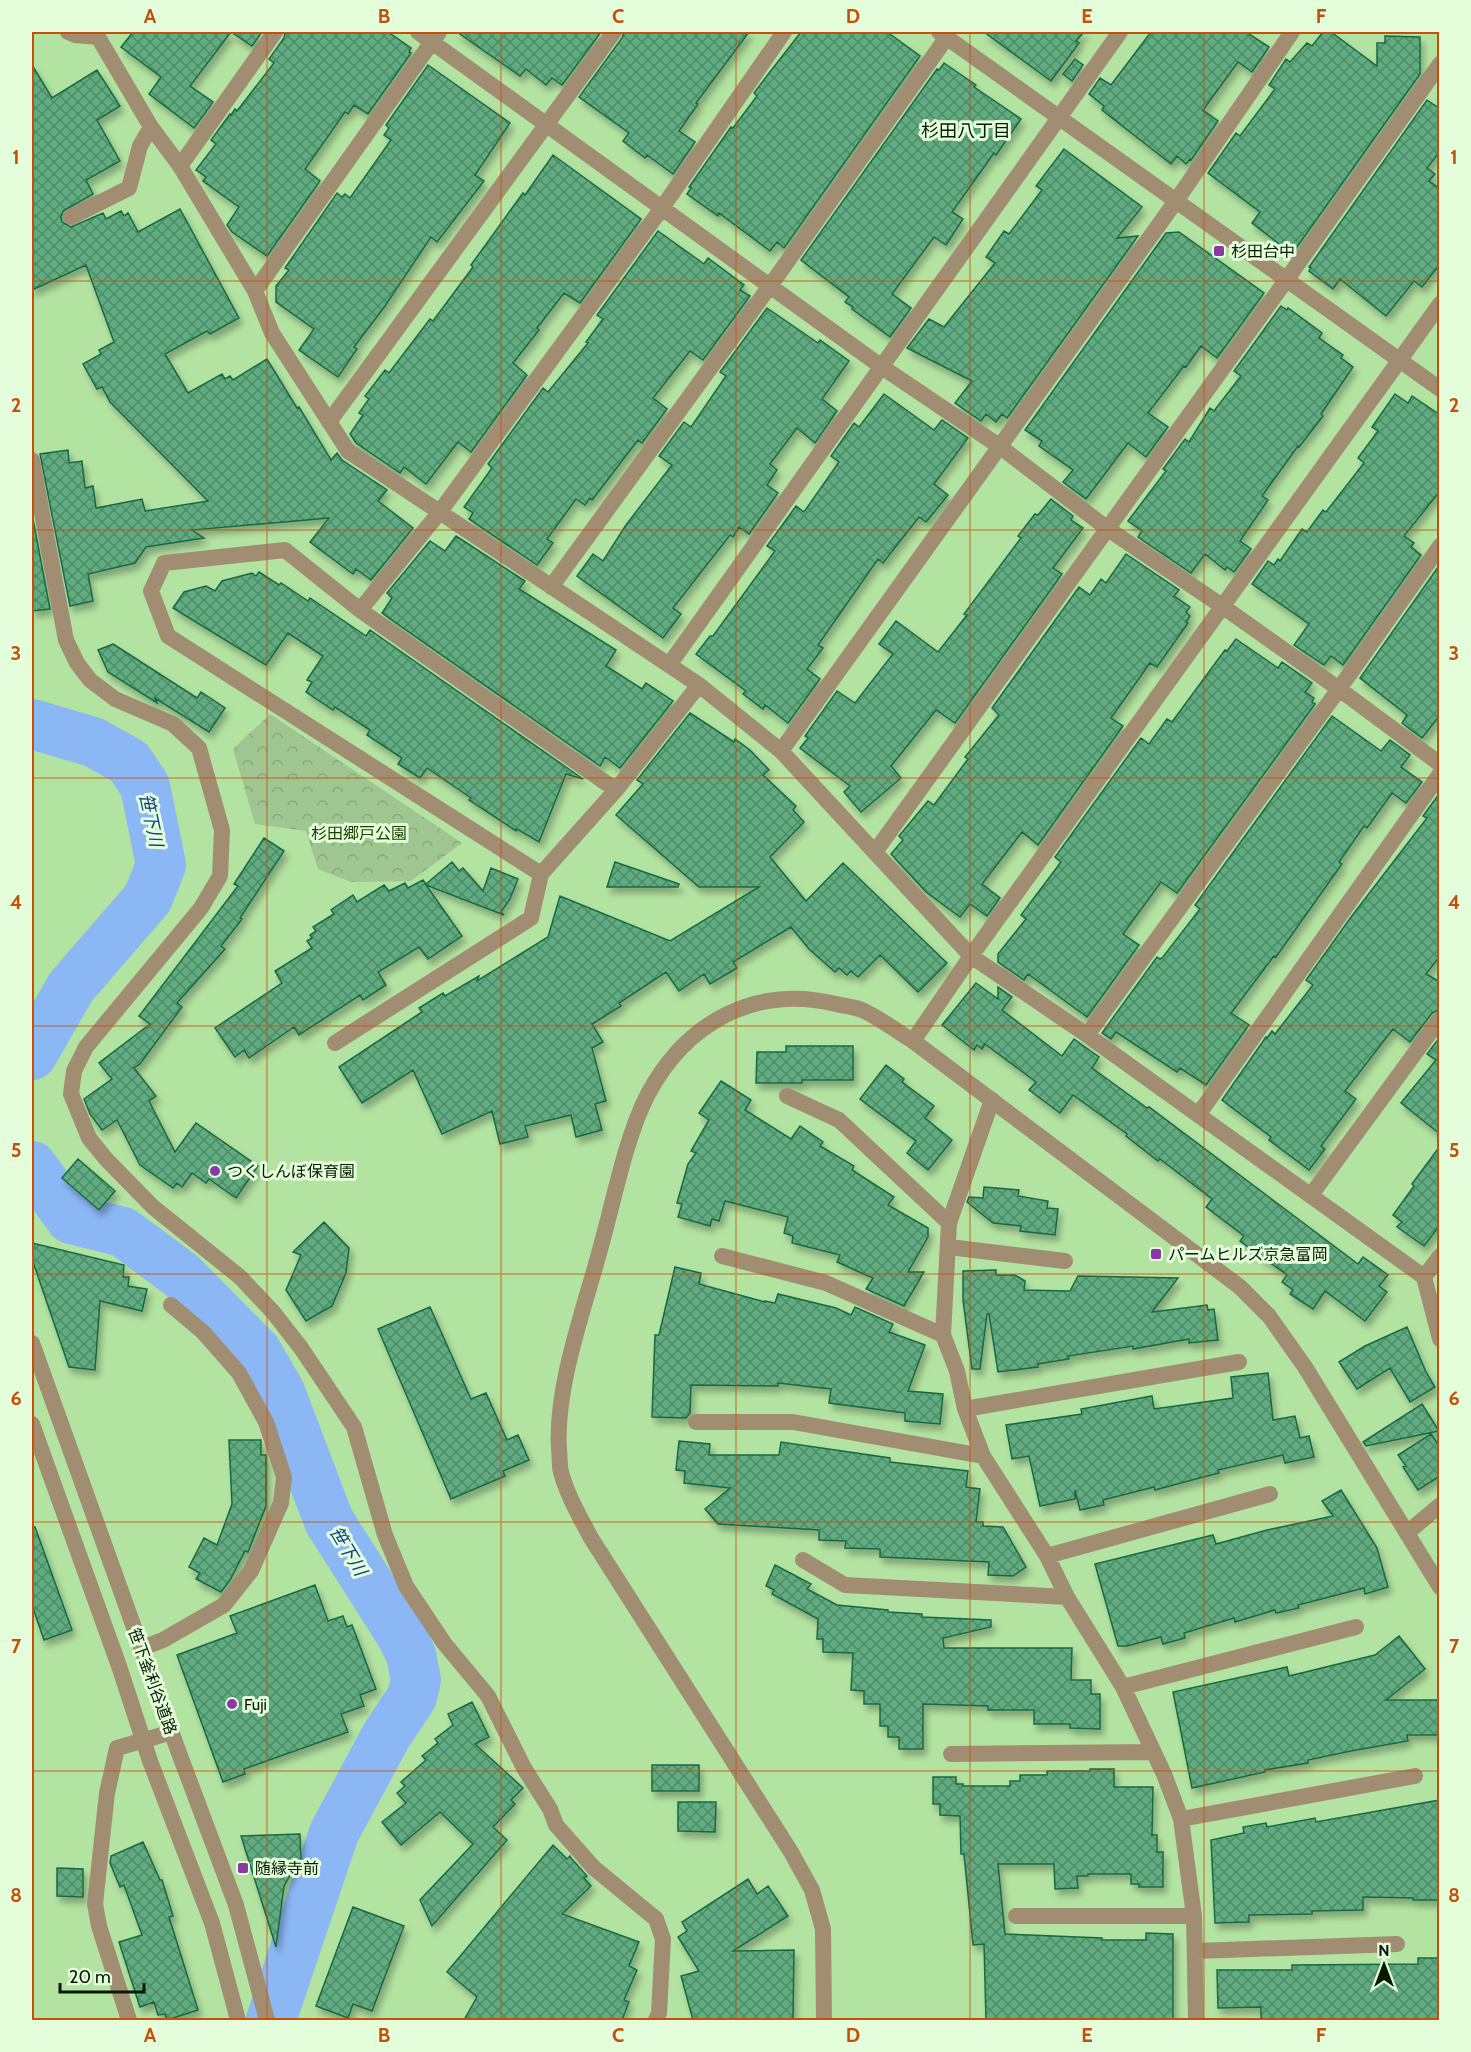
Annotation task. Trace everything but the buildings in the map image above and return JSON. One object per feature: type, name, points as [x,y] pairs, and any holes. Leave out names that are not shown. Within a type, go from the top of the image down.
[{"type":"street","points":[[68,32],[75,35],[99,34],[151,127],[180,166],[255,291],[272,333],[348,451],[669,665],[781,751],[971,956],[1087,1035],[1424,1277],[1440,1339]]},
{"type":"street","points":[[180,166],[275,32]]},
{"type":"street","points":[[418,32],[435,37],[548,125],[662,208],[882,367],[999,446],[1108,529],[1222,606],[1440,764]]},
{"type":"street","points":[[329,422],[614,32]]},
{"type":"street","points":[[360,610],[439,513],[662,208],[784,32]]},
{"type":"street","points":[[669,665],[1120,32]]},
{"type":"street","points":[[781,751],[1176,201],[1292,32]]},
{"type":"street","points":[[551,587],[770,286],[943,34],[1440,389]]},
{"type":"street","points":[[255,291],[435,37]]},
{"type":"street","points":[[875,852],[1440,64]]},
{"type":"street","points":[[71,217],[129,188],[140,146],[151,127]]},
{"type":"street","points":[[913,1041],[971,956],[1440,304]]},
{"type":"street","points":[[32,460],[66,640],[77,663],[90,680],[115,699],[173,724],[199,748],[222,830],[220,876],[201,908],[86,1047],[74,1071],[71,1094],[89,1138],[106,1159],[153,1207],[240,1277],[273,1312],[301,1348],[354,1427],[385,1535],[406,1586],[444,1643],[488,1696],[524,1768],[550,1809],[556,1826],[594,1868],[656,1918],[663,1939],[659,2013],[656,2020]]},
{"type":"street","points":[[1087,1035],[1339,689],[1440,546]]},
{"type":"street","points":[[542,874],[168,636],[152,591],[164,563],[285,550],[360,610],[616,790]]},
{"type":"street","points":[[336,1043],[531,918],[542,874],[616,790],[699,686]]},
{"type":"street","points":[[1198,1115],[1440,774]]},
{"type":"street","points":[[824,2020],[823,1929],[812,1890],[791,1852],[591,1538],[573,1503],[560,1470],[558,1434],[564,1384],[631,1138],[647,1095],[666,1067],[686,1042],[714,1020],[749,1006],[785,998],[819,1000],[862,1010],[913,1041],[1240,1287],[1269,1316],[1305,1367],[1440,1587]]},
{"type":"street","points":[[1311,1196],[1440,1018]]},
{"type":"street","points":[[787,1096],[839,1120],[949,1223]]},
{"type":"street","points":[[992,1100],[949,1223],[943,1335],[957,1371],[965,1408],[983,1456],[1047,1556],[1067,1597],[1123,1687],[1154,1752],[1181,1820],[1194,1916],[1196,2020]]},
{"type":"street","points":[[949,1247],[1065,1261]]},
{"type":"street","points":[[722,1256],[826,1283],[943,1335]]},
{"type":"street","points":[[1424,1277],[1440,1256]]},
{"type":"street","points":[[142,1648],[163,1640],[224,1605],[251,1571],[281,1503],[284,1477],[266,1422],[239,1373],[203,1332],[171,1305]]},
{"type":"street","name":"笹下釜利谷道路","points":[[32,1343],[236,1905],[267,2020]]},
{"type":"street","points":[[965,1408],[1239,1362]]},
{"type":"street","points":[[696,1422],[793,1422],[983,1456]]},
{"type":"street","name":"笹下釜利谷道路","points":[[32,1424],[119,1666],[143,1741],[212,1923],[238,2020]]},
{"type":"street","points":[[1047,1556],[1270,1494]]},
{"type":"street","points":[[1407,1533],[1440,1505]]},
{"type":"street","points":[[803,1560],[845,1585],[1067,1597]]},
{"type":"street","points":[[1123,1687],[1356,1627]]},
{"type":"street","points":[[129,2020],[94,1904],[107,1794],[117,1748],[172,1732]]},
{"type":"street","points":[[951,1754],[1154,1752]]},
{"type":"street","points":[[1181,1820],[1415,1776]]},
{"type":"street","points":[[1016,1916],[1194,1916]]},
{"type":"street","points":[[1196,1952],[1397,1944]]},
{"type":"green space","name":"杉田郷戸公園","points":[[270,714],[462,843],[411,881],[351,882],[318,869],[306,831],[255,824],[233,749]]},
{"type":"waterway","name":"笹下川","points":[[32,724],[93,742],[129,762],[145,786],[161,865],[148,898],[71,987],[32,1055]]},
{"type":"waterway","name":"笹下川","points":[[32,1166],[71,1219],[123,1232],[181,1275],[257,1352],[280,1392],[329,1521],[402,1636],[411,1655],[416,1680],[412,1697],[386,1736],[334,1833],[271,2020]]},
{"type":"place","name":"杉田台中","points":[[1219,251]]},
{"type":"place","name":"つくしんぼ保育園","points":[[215,1171]]},
{"type":"place","name":"パームヒルズ京急富岡","points":[[1156,1254]]},
{"type":"place","name":"Fuji","points":[[232,1704]]},
{"type":"place","name":"随縁寺前","points":[[243,1868]]},
{"type":"district","name":"杉田八丁目","points":[[966,131]]}]
